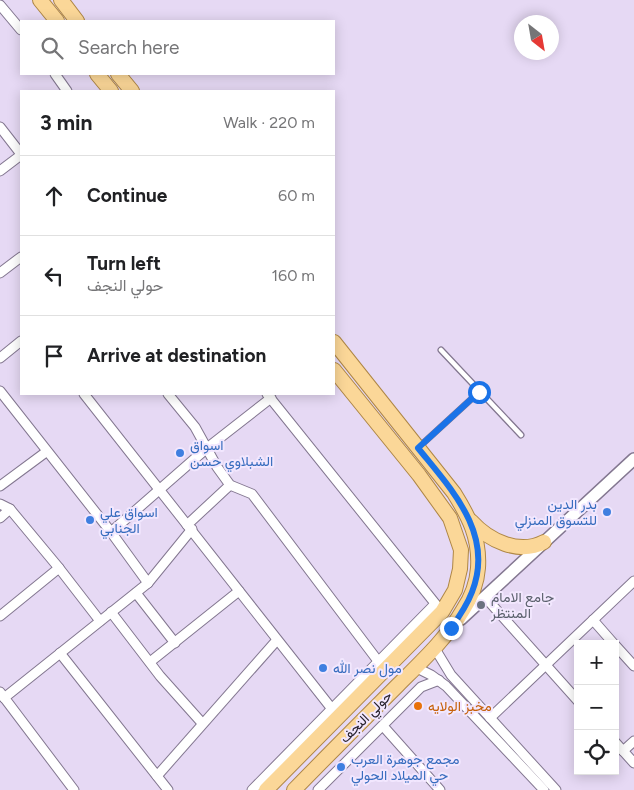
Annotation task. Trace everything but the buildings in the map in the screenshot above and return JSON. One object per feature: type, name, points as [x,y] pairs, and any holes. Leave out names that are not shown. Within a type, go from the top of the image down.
[{"type":"main road","points":[[40,0],[55,20]]},
{"type":"main road","points":[[61,0],[76,20]]},
{"type":"main road","points":[[98,75],[106,89]]},
{"type":"main road","points":[[119,75],[131,90]]},
{"type":"main road","name":"حولي النجف","points":[[294,790],[451,628],[463,611],[473,591],[478,568],[476,543],[471,521],[454,493],[335,343]]},
{"type":"main road","name":"حولي النجف","points":[[266,790],[455,590],[460,569],[460,550],[450,518],[420,475],[335,371]]},
{"type":"main road","points":[[471,521],[484,534],[509,545],[527,547],[537,546],[544,542]]},
{"type":"street","points":[[0,5],[20,29]]},
{"type":"street","points":[[56,75],[66,90]]},
{"type":"street","points":[[0,127],[20,153]]},
{"type":"street","points":[[0,171],[20,155]]},
{"type":"street","points":[[0,273],[20,258]]},
{"type":"street","points":[[0,358],[20,342]]},
{"type":"street","points":[[0,392],[111,532],[148,583]]},
{"type":"street","points":[[85,395],[332,709]]},
{"type":"street","points":[[169,395],[195,428],[217,467],[230,485],[252,494],[378,661]]},
{"type":"street","points":[[111,532],[269,396],[438,608],[378,661],[252,790]]},
{"type":"street","points":[[0,486],[46,452]]},
{"type":"street","points":[[451,628],[544,542],[632,465]]},
{"type":"street","points":[[74,790],[2,695],[60,653],[148,583],[189,527],[230,485]]},
{"type":"street","points":[[0,504],[10,509],[60,568],[100,621]]},
{"type":"street","points":[[0,518],[10,509]]},
{"type":"street","points":[[0,616],[60,568]]},
{"type":"street","points":[[490,718],[634,581]]},
{"type":"street","points":[[150,662],[239,591]]},
{"type":"street","points":[[136,593],[175,643]]},
{"type":"street","points":[[485,597],[574,696]]},
{"type":"street","points":[[111,612],[150,662],[202,723]]},
{"type":"street","points":[[594,620],[612,640]]},
{"type":"street","points":[[157,776],[277,640]]},
{"type":"street","points":[[434,647],[451,676],[556,790]]},
{"type":"street","points":[[619,649],[634,666]]},
{"type":"street","points":[[60,653],[168,790]]},
{"type":"street","points":[[415,667],[439,680],[452,692],[544,790]]},
{"type":"street","points":[[318,790],[421,687],[439,680]]},
{"type":"street","points":[[383,726],[440,790]]},
{"type":"street","points":[[623,751],[634,741]]},
{"type":"street","points":[[619,746],[634,763]]},
{"type":"lane","points":[[441,350],[521,435]]},
{"type":"lane","points":[[418,448],[479,392]]},
{"type":"place","name":"اسواق الشبلاوي حسن","points":[[180,453]]},
{"type":"place","name":"بدر الدين للتسوق المنزلي","points":[[607,512]]},
{"type":"place","name":"اسواق علي الجنابي","points":[[90,520]]},
{"type":"place","name":"جامع الامام المنتظر","points":[[481,605]]},
{"type":"place","name":"مول نصر الله","points":[[323,668]]},
{"type":"place","name":"مخبز الولايه","points":[[418,706]]},
{"type":"place","name":"مجمع جوهرة العرب حي الميلاد الحولي","points":[[341,767]]},
{"type":"route","points":[[451,628],[463,611],[473,591],[478,568],[476,543],[471,521],[454,493],[418,448],[479,392]]}]
